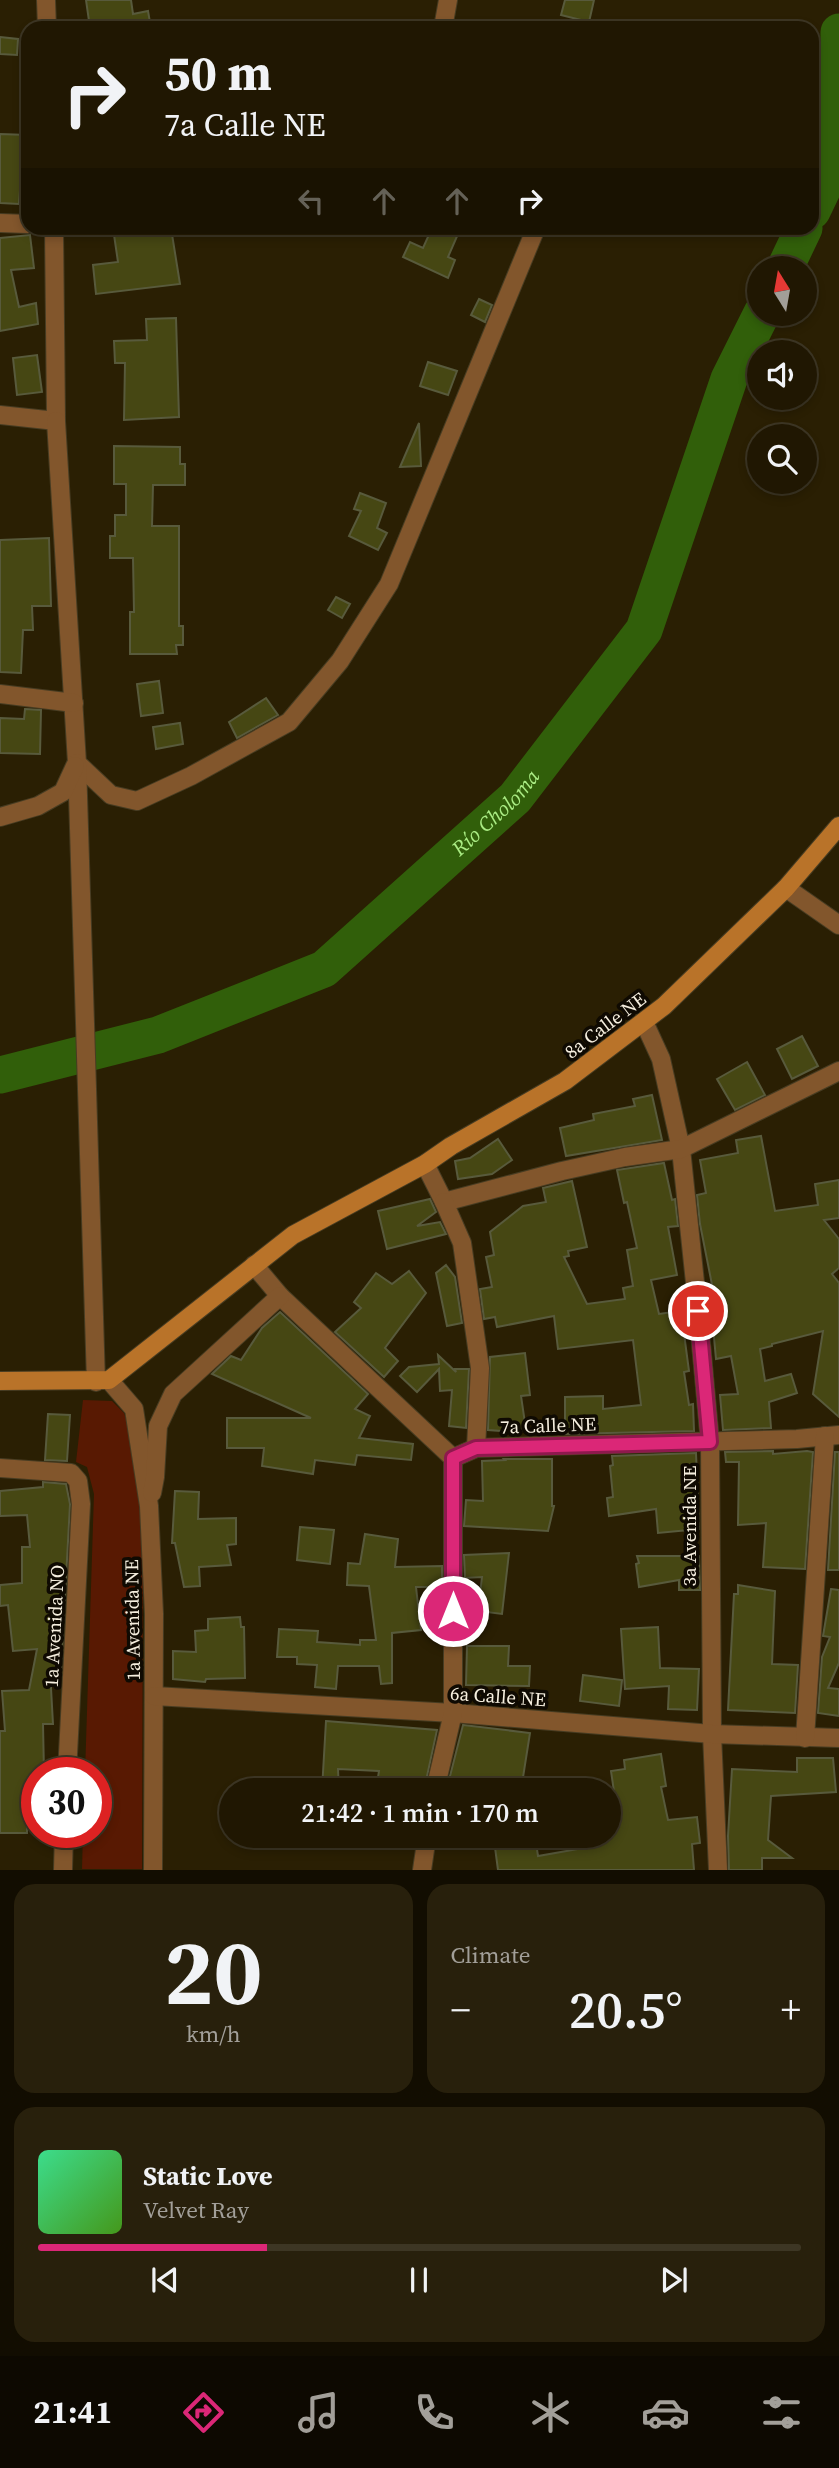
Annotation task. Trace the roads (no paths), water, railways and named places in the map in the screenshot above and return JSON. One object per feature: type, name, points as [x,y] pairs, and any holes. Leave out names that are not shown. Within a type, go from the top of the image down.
[{"type":"street","points":[[46,0],[47,21]]},
{"type":"street","points":[[444,21],[447,0]]},
{"type":"street","points":[[0,223],[21,224]]},
{"type":"street","points":[[54,235],[56,421],[80,824],[95,1345],[102,1381]]},
{"type":"street","points":[[77,763],[111,795],[137,801],[191,776],[289,722],[340,661],[389,584],[533,235]]},
{"type":"street","points":[[0,415],[56,421]]},
{"type":"street","points":[[0,694],[74,703]]},
{"type":"street","points":[[0,817],[38,806],[63,792],[77,763]]},
{"type":"street","name":"8a Calle NE","points":[[425,1164],[451,1146],[565,1081],[664,1006],[786,888],[839,826]]},
{"type":"street","points":[[786,888],[839,925]]},
{"type":"street","name":"3a Avenida NE","points":[[644,1021],[661,1059],[681,1149],[710,1442],[712,1734],[718,1870]]},
{"type":"street","points":[[444,1202],[562,1171],[625,1157],[681,1149],[839,1071]]},
{"type":"street","points":[[0,1381],[102,1381],[293,1235],[425,1164],[462,1243],[480,1368],[476,1448]]},
{"type":"street","points":[[254,1265],[281,1296],[453,1458],[453,1713],[438,1778]]},
{"type":"street","points":[[149,1506],[156,1477],[158,1426],[173,1394],[281,1296]]},
{"type":"street","name":"1a Avenida NE","points":[[102,1381],[134,1409],[149,1506],[154,1614],[153,1870]]},
{"type":"street","points":[[805,1738],[832,1435]]},
{"type":"street","name":"7a Calle NE","points":[[453,1458],[476,1448],[797,1439],[832,1435]]},
{"type":"street","name":"1a Avenida NO","points":[[0,1468],[71,1473],[78,1481],[81,1504],[68,1757]]},
{"type":"street","name":"6a Calle NE","points":[[154,1696],[453,1713],[712,1734],[839,1738]]},
{"type":"street","points":[[62,1870],[63,1848]]},
{"type":"street","points":[[422,1870],[425,1848]]},
{"type":"waterway","name":"Río Choloma","points":[[819,196],[837,159],[839,32]]},
{"type":"waterway","name":"Río Choloma","points":[[791,256],[801,235]]},
{"type":"waterway","name":"Río Choloma","points":[[0,1075],[158,1035],[324,969],[515,798],[644,630],[729,379],[756,326]]}]
